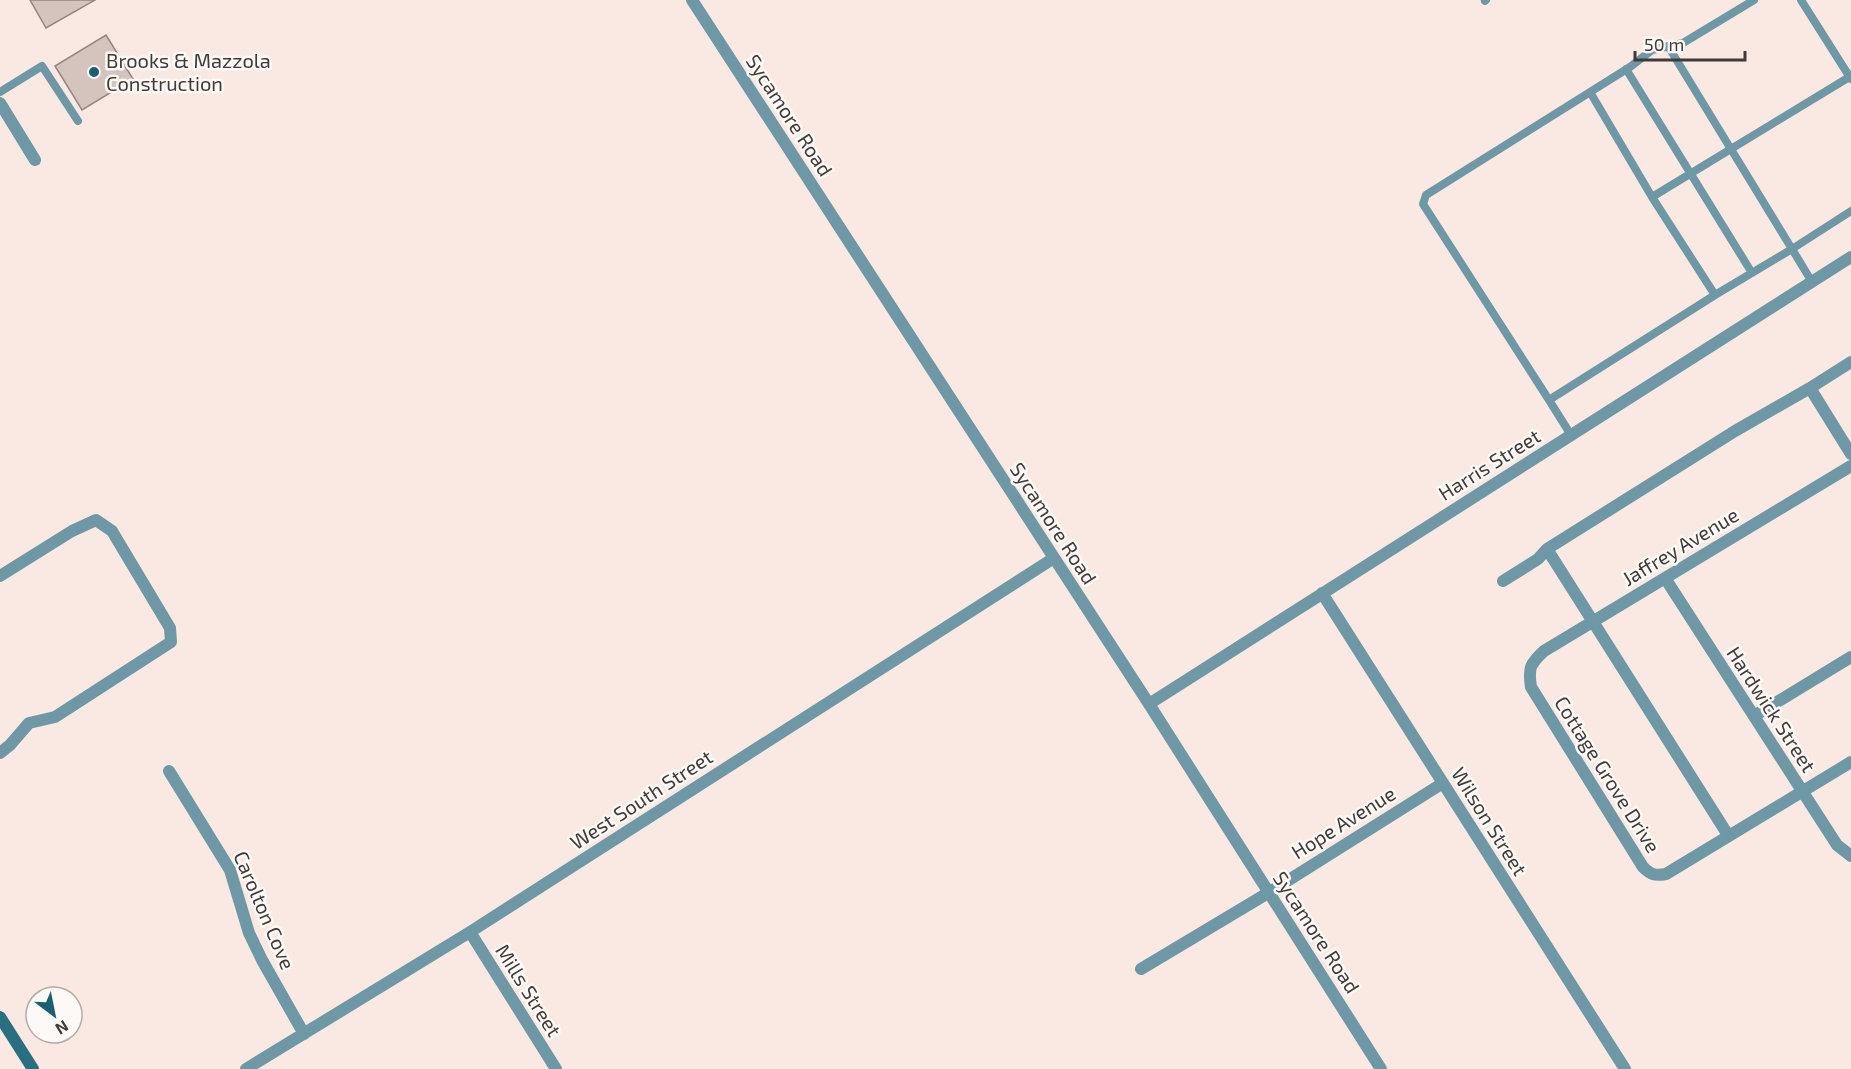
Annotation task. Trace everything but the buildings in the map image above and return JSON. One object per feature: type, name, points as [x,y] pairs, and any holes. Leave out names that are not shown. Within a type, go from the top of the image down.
[{"type":"street","name":"Sycamore Road","points":[[692,0],[1149,704],[1381,1069]]},
{"type":"street","points":[[0,103],[35,160]]},
{"type":"street","name":"Harris Street","points":[[1149,704],[1851,257]]},
{"type":"street","points":[[1503,581],[1538,559],[1547,549],[1735,431],[1851,362]]},
{"type":"street","points":[[1810,388],[1851,454]]},
{"type":"street","name":"Jaffrey Avenue","points":[[1532,663],[1544,651],[1851,466]]},
{"type":"street","points":[[0,576],[72,531],[96,520],[111,531],[139,576],[170,628],[171,642],[55,717],[29,723],[0,753]]},
{"type":"street","points":[[1547,549],[1728,836]]},
{"type":"street","name":"West South Street","points":[[246,1069],[470,932],[1054,558]]},
{"type":"street","name":"Hardwick Street","points":[[1665,578],[1837,845],[1851,856]]},
{"type":"street","name":"Wilson Street","points":[[1322,593],[1625,1069]]},
{"type":"street","points":[[1754,716],[1851,657]]},
{"type":"street","name":"Cottage Grove Drive","points":[[1532,663],[1529,675],[1531,687],[1643,867],[1650,874],[1657,876],[1666,874],[1851,762]]},
{"type":"street","name":"Carolton Cove","points":[[169,771],[230,870],[249,933],[304,1034]]},
{"type":"street","name":"Hope Avenue","points":[[1141,969],[1268,893],[1443,783]]},
{"type":"street","name":"Mills Street","points":[[470,932],[556,1069]]},
{"type":"street","points":[[0,1017],[33,1069]]},
{"type":"lane","points":[[1571,435],[1423,204],[1426,195],[1626,69],[1652,50],[1683,43],[1754,0]]},
{"type":"lane","points":[[1652,197],[1850,77],[1801,0]]},
{"type":"lane","points":[[1668,46],[1812,282]]},
{"type":"lane","points":[[0,92],[42,66],[78,121]]},
{"type":"lane","points":[[1626,69],[1752,273]]},
{"type":"lane","points":[[1590,92],[1652,197],[1715,295]]},
{"type":"lane","points":[[1549,400],[1851,211]]},
{"type":"place","name":"Brooks & Mazzola Construction","points":[[94,72]]}]
